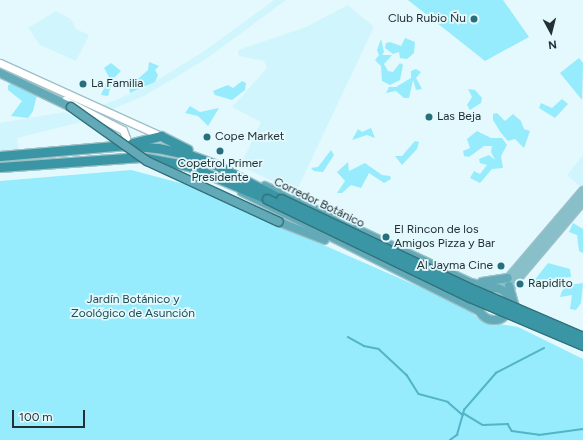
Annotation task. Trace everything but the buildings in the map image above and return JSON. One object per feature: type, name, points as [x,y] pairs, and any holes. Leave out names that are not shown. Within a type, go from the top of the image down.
[{"type":"highway","points":[[0,72],[82,113],[132,152],[163,170],[279,222],[398,270]]},
{"type":"highway","points":[[127,145],[161,136],[214,164]]},
{"type":"highway","name":"Corredor Botánico","points":[[0,158],[127,145],[172,150],[214,164],[281,199],[583,341]]},
{"type":"highway","name":"Corredor Botánico","points":[[0,167],[141,157],[177,163],[210,174],[267,199],[470,297],[583,341]]},
{"type":"highway","points":[[0,170],[49,164]]},
{"type":"highway","points":[[232,173],[471,283],[493,288],[510,299],[514,311],[583,341]]},
{"type":"highway","points":[[210,174],[284,215],[480,311],[490,319],[502,318],[514,313],[583,341]]},
{"type":"highway","points":[[471,283],[509,282]]},
{"type":"highway","points":[[480,311],[480,296],[493,288]]},
{"type":"highway","points":[[502,318],[510,308],[510,299]]},
{"type":"main road","points":[[0,62],[161,136]]},
{"type":"main road","points":[[0,72],[115,125],[127,136],[113,146]]},
{"type":"main road","points":[[510,299],[509,282],[583,191]]},
{"type":"main road","points":[[493,288],[509,282],[583,201]]},
{"type":"shaded area","points":[[274,0],[286,0],[206,59],[146,95],[85,121],[17,138],[19,150],[0,151],[0,123],[65,112],[72,116],[82,114],[144,88],[203,52]]},
{"type":"shaded area","points":[[348,5],[374,27],[296,192],[240,166],[261,122],[232,107],[267,68],[264,61],[239,56],[238,50],[306,27]]},
{"type":"shaded area","points":[[56,11],[71,19],[76,29],[89,35],[76,61],[40,45],[28,28]]},
{"type":"shaded area","points":[[583,155],[583,187],[582,188],[567,175]]},
{"type":"green space","name":"Club Rubio Ñu","points":[[408,0],[503,0],[529,37],[485,61]]},
{"type":"green space","points":[[405,38],[415,42],[414,53],[407,59],[400,58],[399,52],[393,54],[385,48],[386,43],[390,42],[401,46]]},
{"type":"green space","points":[[381,39],[384,52],[382,55],[392,55],[384,64],[388,71],[393,72],[400,63],[403,65],[400,80],[390,85],[382,81],[381,66],[375,60],[379,55],[377,50]]},
{"type":"green space","points":[[579,58],[583,63],[582,100],[560,73]]},
{"type":"green space","points":[[149,62],[159,66],[155,70],[158,75],[155,82],[130,93],[129,87],[148,70]]},
{"type":"green space","points":[[111,63],[121,71],[113,79],[108,96],[101,95],[109,77],[104,68]]},
{"type":"green space","points":[[416,69],[421,72],[416,78],[422,89],[416,90],[413,80],[409,98],[404,98],[396,91],[386,93],[389,87],[396,87],[411,78],[411,71]]},
{"type":"green space","points":[[242,81],[246,83],[245,90],[232,100],[215,95],[213,91],[228,85],[233,88]]},
{"type":"green space","points":[[13,83],[37,95],[33,111],[28,118],[11,116],[22,101],[8,90],[8,85]]},
{"type":"green space","points":[[468,89],[475,90],[482,98],[481,103],[470,110],[467,105],[472,97]]},
{"type":"green space","points":[[562,99],[568,104],[555,118],[539,108],[541,103],[552,108]]},
{"type":"green space","points":[[190,106],[200,112],[219,108],[208,126],[198,116],[185,113]]},
{"type":"green space","points":[[497,113],[505,121],[513,114],[521,121],[524,129],[530,131],[524,148],[515,139],[508,141],[501,133],[493,120],[493,114]]},
{"type":"green space","points":[[371,128],[375,138],[367,135],[352,140],[358,129],[362,132]]},
{"type":"green space","points":[[477,131],[491,138],[502,138],[507,145],[501,156],[503,168],[492,169],[480,183],[470,178],[474,171],[480,174],[487,165],[480,163],[479,159],[489,155],[495,160],[491,152],[492,146],[484,146],[469,157],[464,156],[463,151],[470,148],[467,139]]},
{"type":"green space","points":[[415,141],[419,142],[417,149],[402,165],[395,156],[402,156]]},
{"type":"green space","points":[[331,150],[334,155],[323,172],[314,171],[311,168],[318,167]]},
{"type":"green space","points":[[348,162],[349,171],[365,163],[382,175],[390,176],[391,179],[384,183],[369,173],[361,188],[351,185],[342,193],[337,193],[345,181],[337,172]]},
{"type":"green space","name":"Jardín Botánico y Zoológico de Asunción","points":[[131,170],[184,184],[463,306],[482,321],[518,327],[583,359],[583,440],[0,440],[0,181]]},
{"type":"green space","points":[[573,223],[583,229],[583,253],[579,251],[577,235],[569,232]]},
{"type":"green space","points":[[548,263],[570,269],[571,277],[548,279],[543,288],[537,286],[533,282]]},
{"type":"green space","points":[[583,283],[581,303],[576,310],[570,309],[572,295],[560,297],[562,291],[568,285]]},
{"type":"waterway","points":[[348,337],[364,346],[379,349],[407,375],[419,394],[448,402],[463,415]]},
{"type":"waterway","points":[[450,440],[457,435],[464,410],[496,373],[544,348]]},
{"type":"waterway","points":[[463,413],[483,425],[508,424],[512,431],[539,435],[583,429]]},
{"type":"place","name":"Club Rubio Ñu","points":[[474,19]]},
{"type":"place","name":"La Familia","points":[[83,84]]},
{"type":"place","name":"Las Beja","points":[[429,117]]},
{"type":"place","name":"Cope Market","points":[[207,137]]},
{"type":"place","name":"Copetrol Primer Presidente","points":[[220,151]]},
{"type":"place","name":"El Rincon de los Amigos Pizza y Bar","points":[[386,237]]},
{"type":"place","name":"Al Jayma Cine","points":[[501,266]]},
{"type":"place","name":"Rapidito","points":[[520,284]]}]
